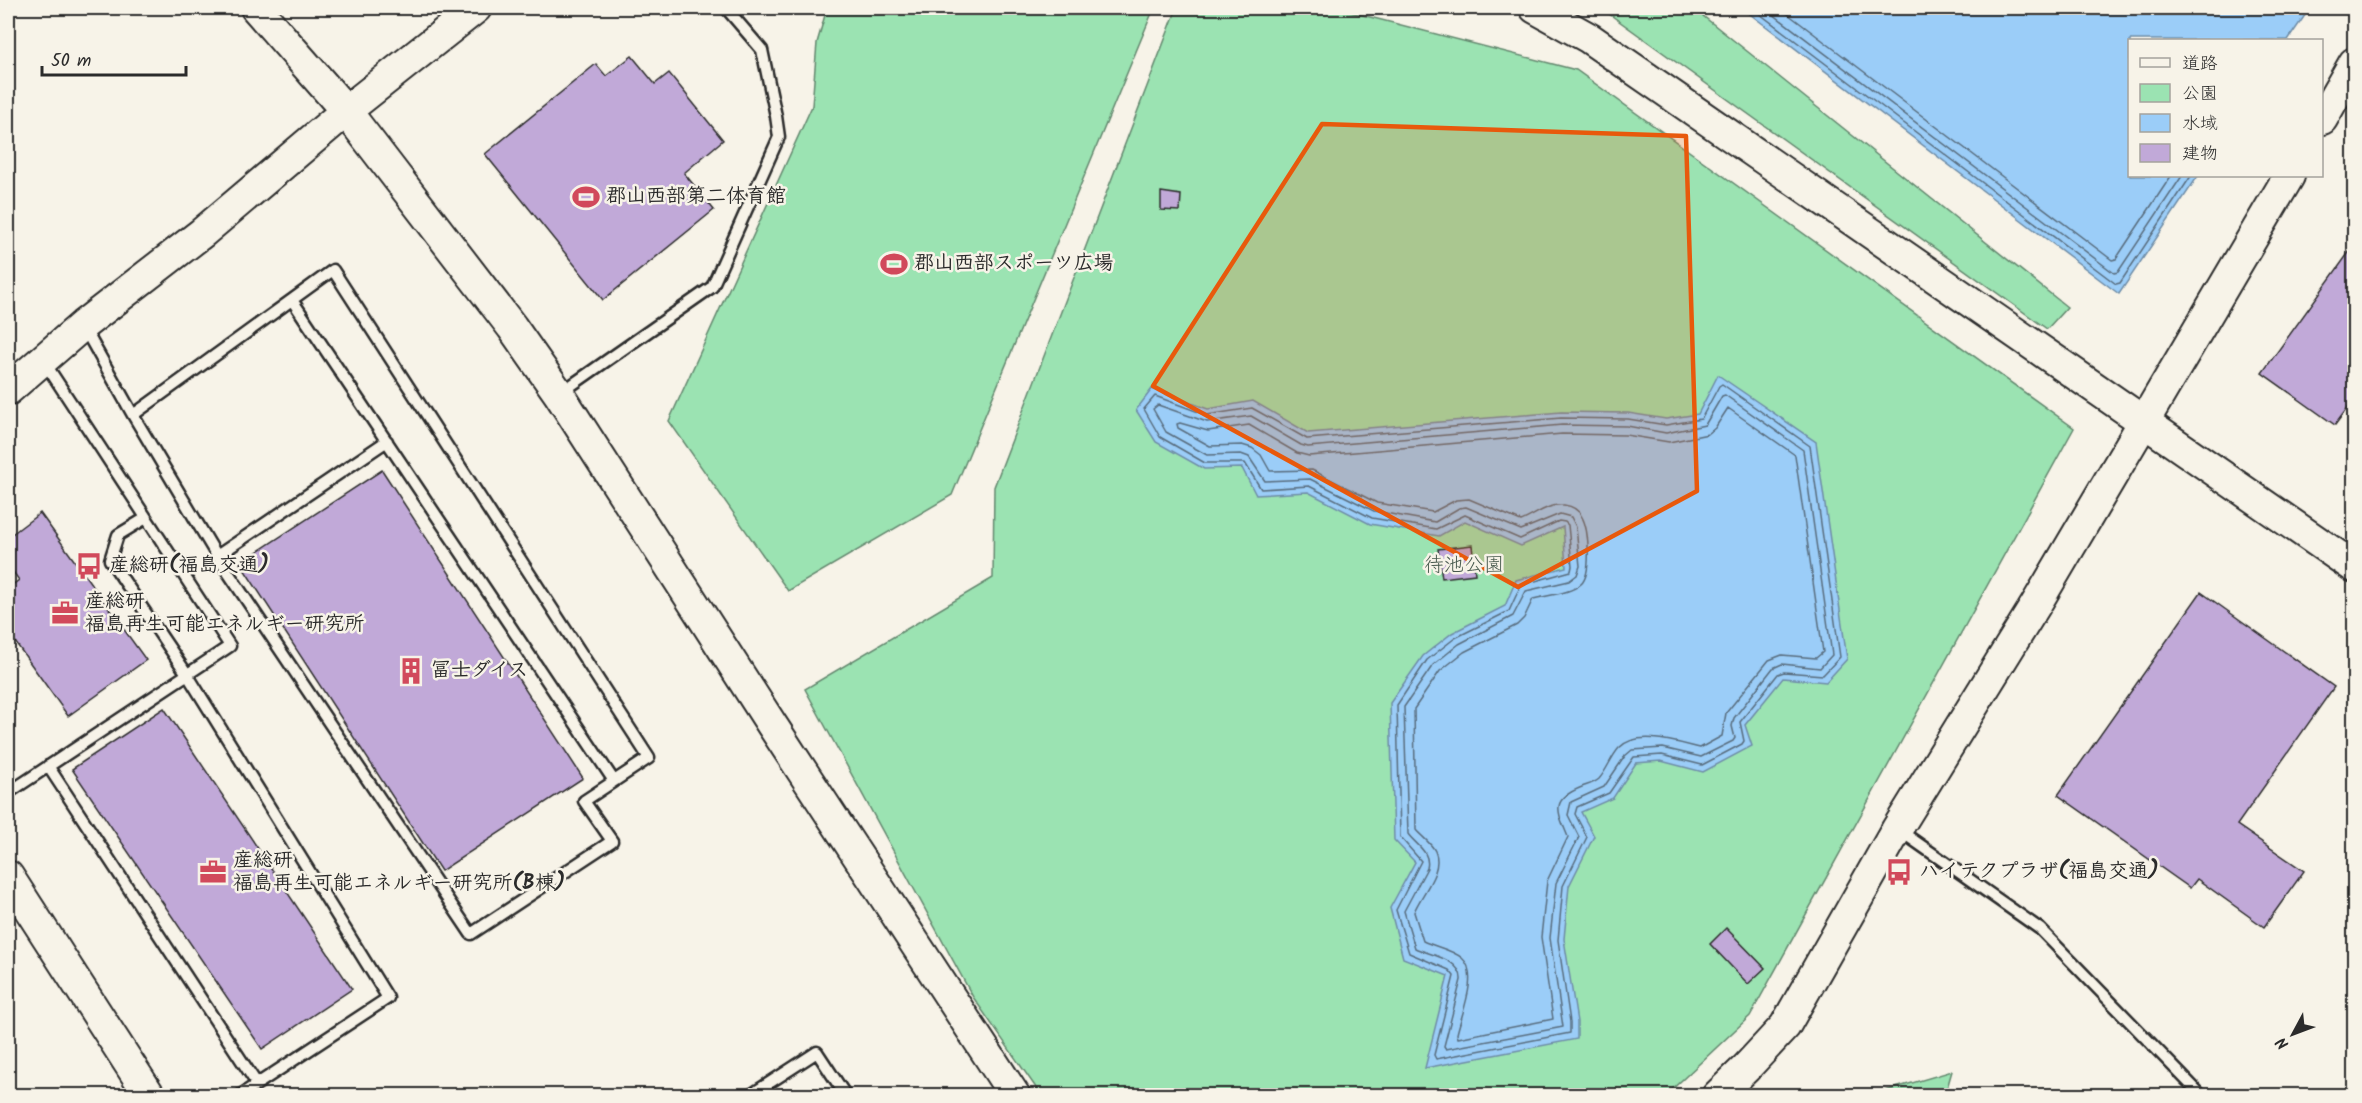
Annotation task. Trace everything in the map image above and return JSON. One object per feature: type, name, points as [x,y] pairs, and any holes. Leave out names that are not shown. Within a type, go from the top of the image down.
[{"type":"street","points":[[256,8],[345,111],[512,327],[559,394],[772,725],[1015,1095]]},
{"type":"street","points":[[8,390],[83,326],[202,234],[345,111],[476,8]]},
{"type":"street","points":[[1535,8],[1589,38],[2355,567]]},
{"type":"street","points":[[2323,117],[2355,63]]},
{"type":"street","points":[[1717,1095],[1785,1026],[1896,829],[2035,606],[2288,177]]},
{"type":"street","points":[[8,876],[150,1095]]},
{"type":"lane","points":[[559,394],[711,287],[779,137],[762,50],[726,8]]},
{"type":"lane","points":[[83,326],[133,414],[217,556],[471,934],[612,841],[584,801],[650,758],[333,270],[133,414]]},
{"type":"lane","points":[[292,300],[614,781]]},
{"type":"lane","points":[[8,793],[230,646],[43,360]]},
{"type":"lane","points":[[217,556],[387,441]]},
{"type":"lane","points":[[146,518],[118,535],[110,560],[187,674],[388,998],[239,1095]]},
{"type":"lane","points":[[48,766],[256,1084]]},
{"type":"lane","points":[[1896,829],[2040,929],[2202,1095]]},
{"type":"lane","points":[[749,1095],[817,1052],[846,1095]]},
{"type":"highlighted area","points":[[1322,124],[1686,136],[1697,491],[1518,587],[1153,386]]},
{"type":"green space","name":"郡山西部スポーツ広場","points":[[827,8],[1154,8],[952,495],[788,591],[669,421],[812,106],[817,43]]},
{"type":"green space","name":"待池公園","points":[[1177,8],[1335,8],[1576,70],[2074,428],[1750,1016],[1666,1095],[1041,1095],[973,997],[805,689],[993,578],[994,487]]},
{"type":"green space","points":[[1601,8],[1693,8],[2067,307],[2047,329]]},
{"type":"green space","points":[[1952,1071],[1945,1095],[1872,1095]]},
{"type":"water","points":[[1742,8],[2310,8],[2289,39],[2128,39],[2128,177],[2197,177],[2119,294]]},
{"type":"water","points":[[1718,375],[1816,442],[1847,659],[1826,682],[1783,678],[1745,725],[1752,746],[1703,772],[1661,761],[1636,763],[1613,798],[1581,812],[1594,836],[1569,886],[1564,939],[1577,1022],[1577,1039],[1425,1068],[1448,976],[1403,958],[1390,908],[1415,862],[1394,840],[1390,703],[1423,656],[1452,633],[1505,606],[1516,580],[1566,567],[1563,527],[1521,546],[1465,521],[1439,536],[1370,524],[1308,492],[1256,495],[1242,468],[1204,469],[1156,442],[1136,410],[1152,389],[1208,409],[1253,401],[1308,433],[1561,412],[1628,413],[1666,419],[1698,414]]},
{"type":"building","points":[[632,56],[655,84],[669,73],[723,140],[684,173],[714,210],[603,300],[485,154],[596,64],[606,76]]},
{"type":"building","points":[[1161,192],[1181,195],[1180,211],[1161,210]]},
{"type":"building","points":[[2355,244],[2355,398],[2335,425],[2262,373]]},
{"type":"building","name":"冨士ダイス","points":[[382,470],[583,778],[441,871],[240,563]]},
{"type":"building","points":[[40,513],[146,660],[68,716],[8,632],[8,588],[19,580],[8,565],[8,537]]},
{"type":"building","points":[[1472,545],[1475,574],[1442,578],[1438,549]]},
{"type":"building","points":[[2201,592],[2334,687],[2237,825],[2304,871],[2264,927],[2197,879],[2190,888],[2058,795]]},
{"type":"building","points":[[164,708],[352,989],[262,1049],[72,769]]},
{"type":"building","points":[[1726,928],[1765,968],[1748,984],[1710,944]]},
{"type":"place","name":"郡山西部第二体育館","points":[[586,197]]},
{"type":"place","name":"郡山西部スポーツ広場","points":[[894,264]]},
{"type":"place","name":"産総研(福島交通)","points":[[89,566]]},
{"type":"place","name":"産総研 福島再生可能エネルギー研究所","points":[[65,613]]},
{"type":"place","name":"冨士ダイス","points":[[411,671]]},
{"type":"place","name":"産総研 福島再生可能エネルギー研究所(B棟)","points":[[213,872]]},
{"type":"place","name":"ハイテクプラザ(福島交通)","points":[[1899,872]]}]
